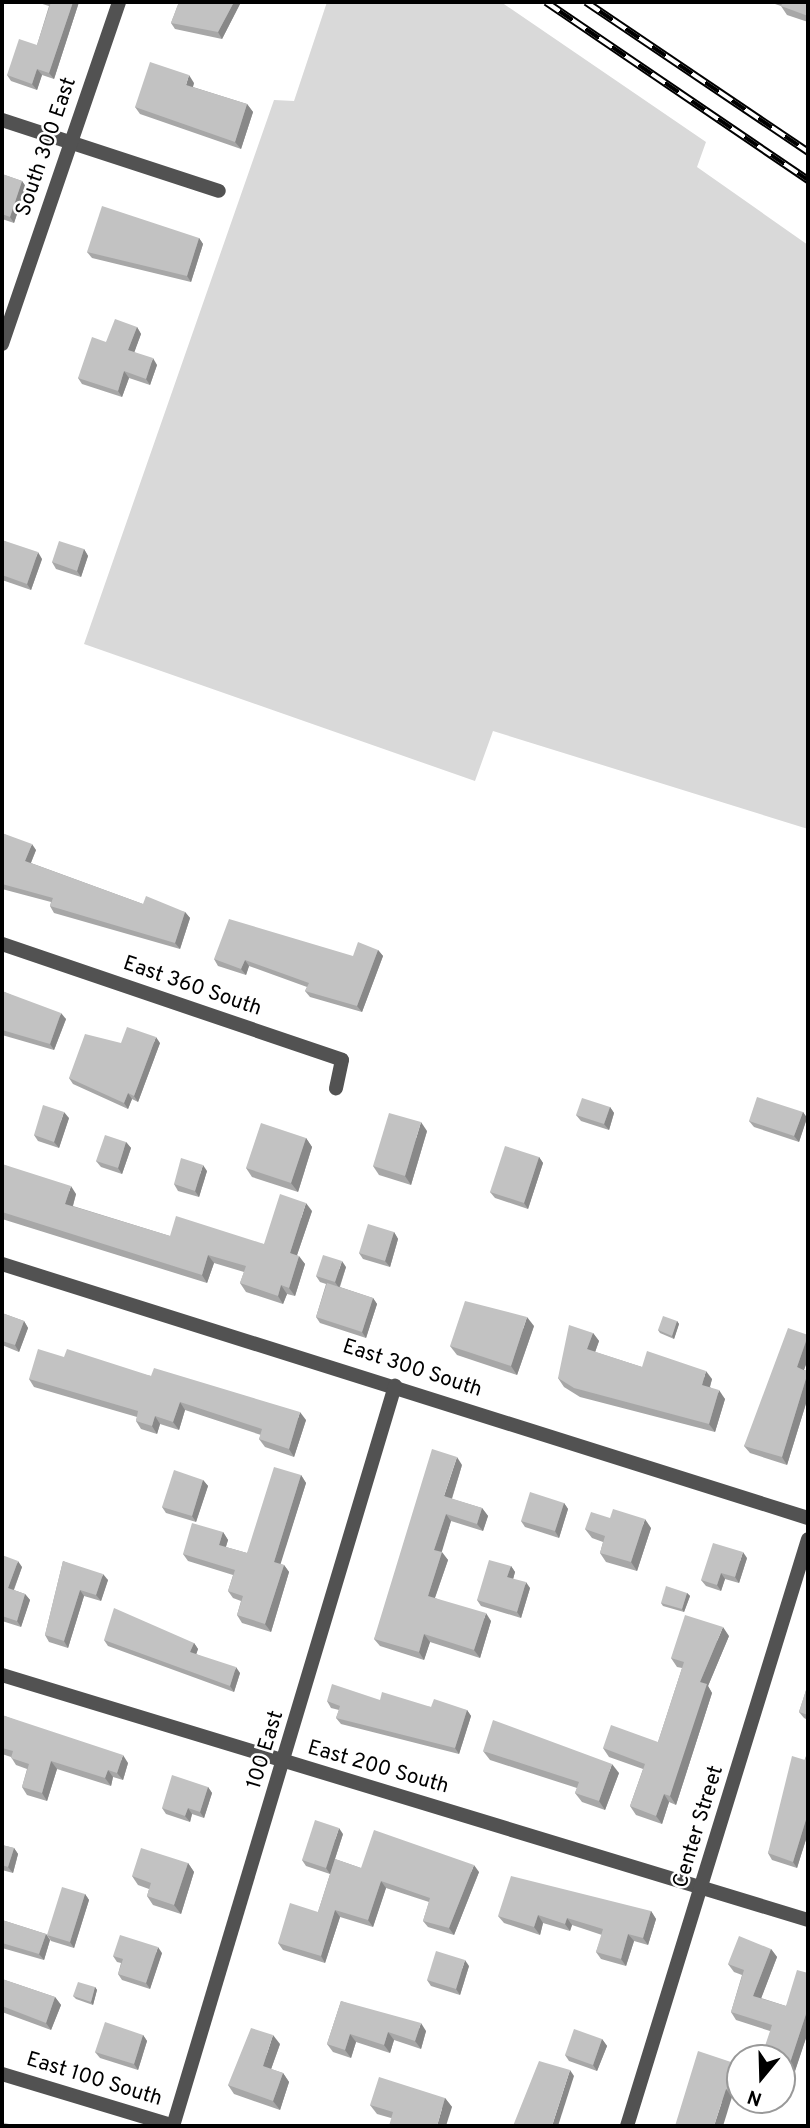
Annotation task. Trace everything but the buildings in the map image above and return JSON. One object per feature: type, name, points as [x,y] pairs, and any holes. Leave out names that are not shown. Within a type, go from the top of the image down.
[{"type":"street","name":"South 300 East","points":[[2,344],[119,2]]},
{"type":"street","points":[[2,120],[219,191]]},
{"type":"street","name":"East 360 South","points":[[2,944],[342,1060],[336,1088]]},
{"type":"street","name":"East 300 South","points":[[2,1264],[395,1385],[808,1517]]},
{"type":"street","name":"100 East","points":[[173,2126],[285,1762],[395,1385]]},
{"type":"street","name":"Center Street","points":[[627,2126],[703,1887],[808,1539]]},
{"type":"street","name":"East 200 South","points":[[2,1675],[808,1920]]},
{"type":"street","name":"East 100 South","points":[[2,2074],[173,2126]]},
{"type":"shaded area","points":[[327,2],[501,2],[706,142],[697,167],[808,245],[808,829],[493,731],[475,781],[84,644],[274,100],[294,101]]},
{"type":"railway","points":[[546,2],[808,180]]},
{"type":"railway","points":[[586,2],[808,152]]}]
